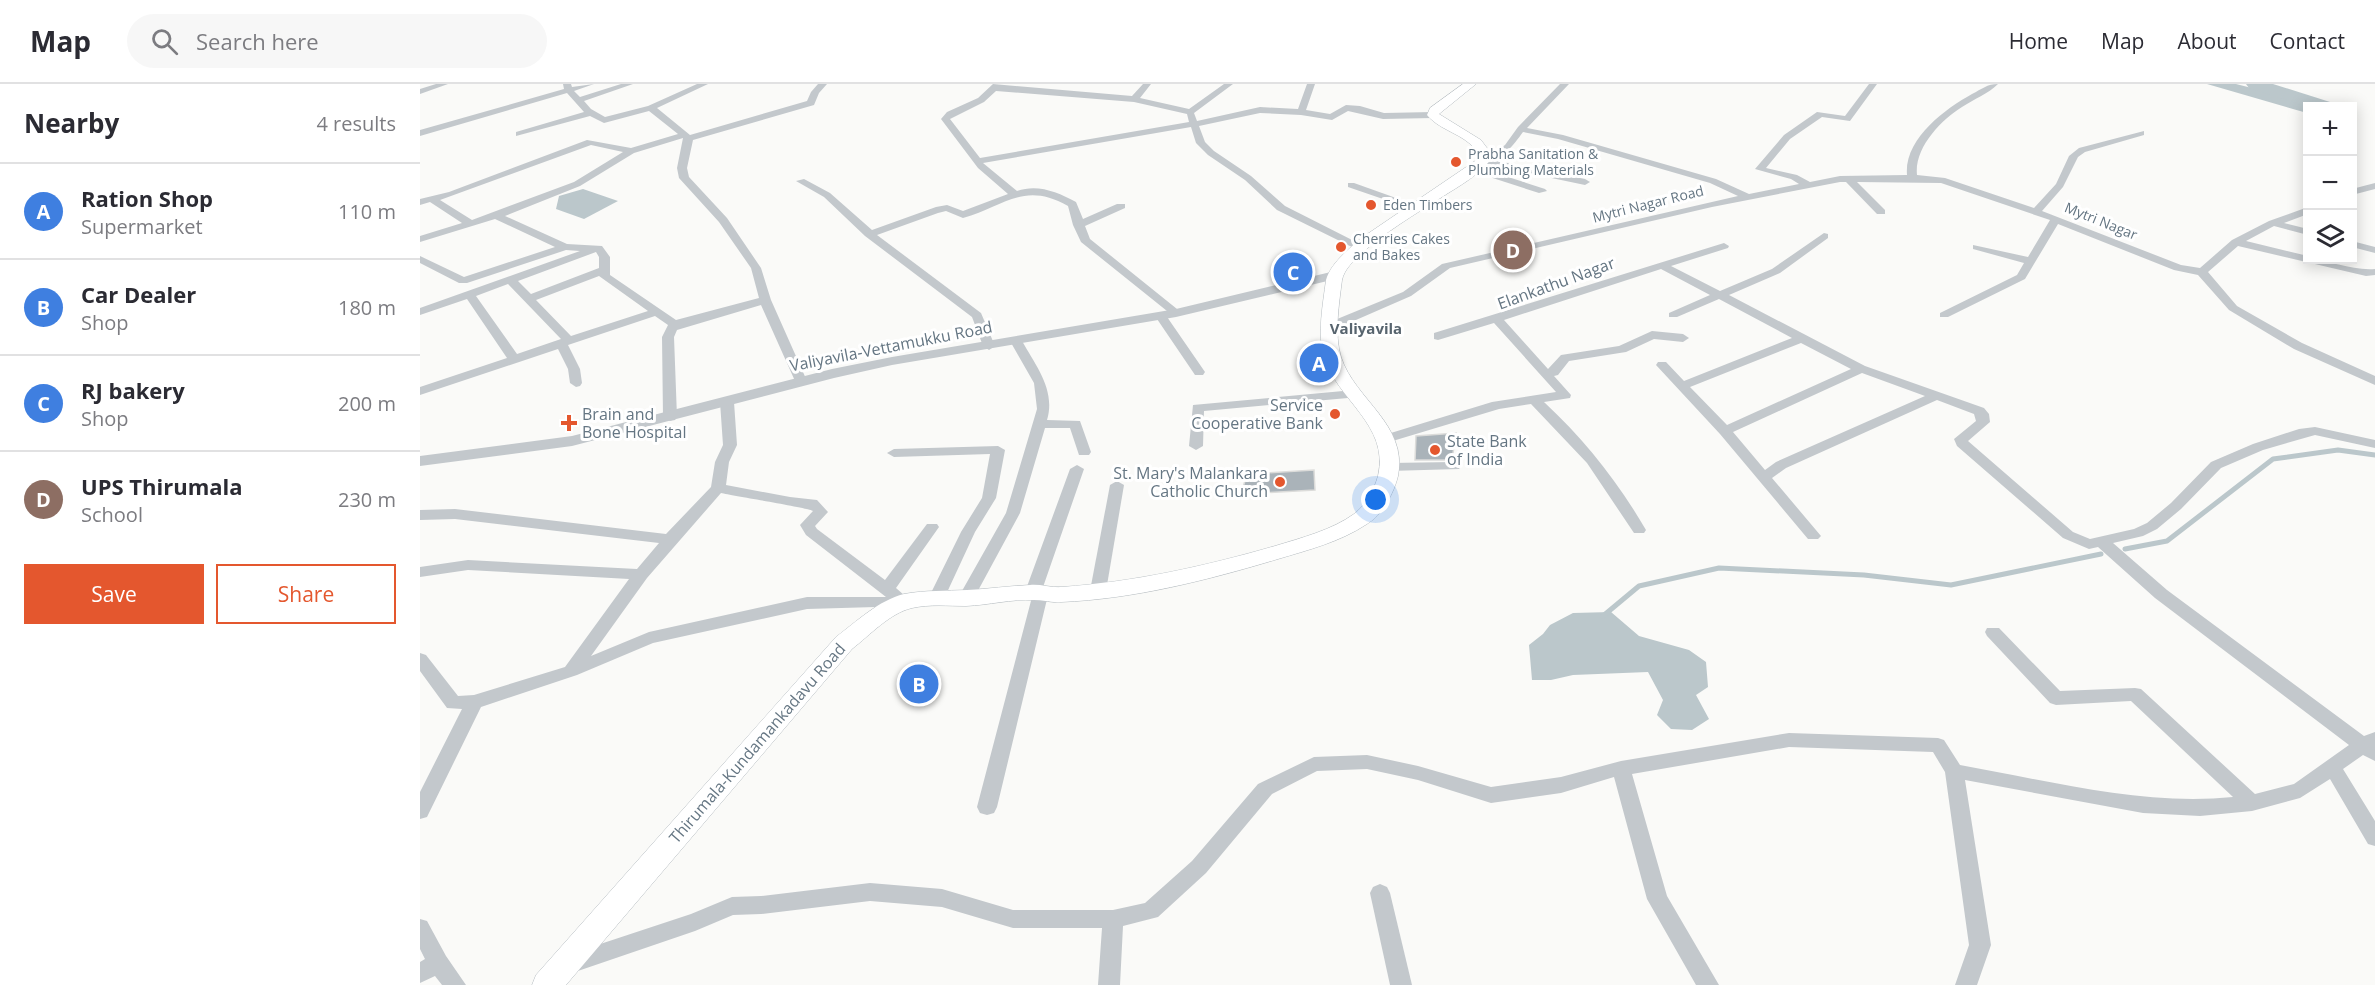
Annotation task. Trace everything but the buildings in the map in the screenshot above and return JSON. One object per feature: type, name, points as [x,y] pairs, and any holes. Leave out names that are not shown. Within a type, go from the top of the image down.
[{"type":"main road","points":[[1335,275],[1360,248],[1481,162],[1484,149],[1478,143],[1438,121],[1433,115],[1434,111],[1470,84]]},
{"type":"main road","name":"Thirumala-Kundamankadavu Road","points":[[554,976],[844,643],[882,614],[896,596],[966,598],[1098,591],[1182,578],[1308,544],[1361,519],[1383,492],[1389,467],[1386,439],[1374,416],[1354,394],[1334,360],[1329,327],[1335,275]]},
{"type":"street","points":[[420,92],[444,84]]},
{"type":"street","points":[[420,133],[568,87],[590,84]]},
{"type":"street","points":[[578,100],[629,84]]},
{"type":"street","points":[[568,87],[591,113],[604,120],[651,108],[704,84]]},
{"type":"street","points":[[420,239],[496,216],[577,184],[631,151],[811,103],[815,92],[823,84]]},
{"type":"street","points":[[1050,93],[1080,84]]},
{"type":"street","points":[[1134,99],[1147,84]]},
{"type":"street","points":[[1016,195],[978,161],[945,119],[950,114],[981,100],[996,86],[1050,93],[1134,99],[1190,112],[1229,84]]},
{"type":"street","points":[[1301,112],[1311,84]]},
{"type":"street","points":[[1481,162],[1508,147],[1521,129],[1565,84]]},
{"type":"street","points":[[1808,184],[1794,177],[1760,169],[1787,137],[1820,114],[1847,119],[1851,110],[1873,84]]},
{"type":"street","points":[[1913,178],[1910,171],[1918,150],[1939,119],[1965,101],[1983,94],[1994,84]]},
{"type":"street","points":[[651,108],[686,136]]},
{"type":"street","points":[[978,161],[1086,141],[1193,125],[1260,110],[1301,112],[1328,118],[1335,117],[1346,108],[1360,109],[1383,116],[1433,115]]},
{"type":"street","points":[[1190,112],[1201,143],[1210,153],[1248,178],[1281,208],[1360,248]]},
{"type":"street","points":[[519,134],[591,113]]},
{"type":"street","points":[[1521,129],[1560,137],[1713,181],[1747,197]]},
{"type":"street","points":[[2036,212],[2060,185],[2074,156],[2082,150],[2141,133]]},
{"type":"street","points":[[686,136],[682,168],[684,178],[723,220],[756,268],[765,300],[801,381]]},
{"type":"street","points":[[420,202],[433,200],[590,142],[631,151]]},
{"type":"street","points":[[1481,162],[1585,182]]},
{"type":"street","points":[[1481,162],[1542,191]]},
{"type":"street","name":"Mytri Nagar Road","points":[[1329,327],[1407,294],[1446,266],[1808,184],[1848,179],[1932,178],[1989,196]]},
{"type":"street","points":[[1848,179],[1881,212]]},
{"type":"street","points":[[801,181],[827,195],[869,234],[977,315],[989,346]]},
{"type":"street","points":[[1352,185],[1419,208]]},
{"type":"street","points":[[2357,191],[2375,186]]},
{"type":"street","points":[[869,234],[941,209],[947,208],[963,215],[969,214],[1016,195],[1041,190],[1072,204],[1085,240],[1169,315],[1199,372]]},
{"type":"street","name":"Mytri Nagar","points":[[1989,196],[2056,219],[2178,268],[2202,272]]},
{"type":"street","points":[[433,200],[471,224]]},
{"type":"street","points":[[1078,225],[1121,206]]},
{"type":"street","points":[[2303,212],[2273,223],[2236,242],[2202,272],[2233,308],[2298,346],[2375,381]]},
{"type":"street","points":[[496,216],[565,247]]},
{"type":"street","points":[[1944,315],[2021,277],[2056,219]]},
{"type":"street","points":[[2273,223],[2303,231]]},
{"type":"street","points":[[1673,315],[1776,271],[1824,236]]},
{"type":"street","points":[[2236,242],[2355,270],[2375,272]]},
{"type":"street","points":[[2357,245],[2375,250]]},
{"type":"street","name":"Elankathu Nagar","points":[[1386,439],[1497,405],[1565,395],[1496,319],[1724,246]]},
{"type":"street","points":[[420,259],[463,281],[565,247],[598,248],[605,254],[607,261],[605,276],[673,323],[680,324]]},
{"type":"street","points":[[1977,247],[2031,261]]},
{"type":"street","points":[[420,312],[598,248]]},
{"type":"street","points":[[1662,265],[1861,369],[1982,414],[1983,422],[1961,439],[1977,457],[2068,535],[2089,544],[2103,543],[2138,533],[2152,526],[2176,506],[2216,465],[2258,447],[2304,432],[2316,431],[2375,444]]},
{"type":"street","points":[[529,299],[605,270]]},
{"type":"street","name":"Valiyavila-Vettamukku Road","points":[[420,461],[572,441],[801,381],[892,361],[1169,315],[1335,275]]},
{"type":"street","points":[[510,279],[565,342],[576,383]]},
{"type":"street","points":[[469,294],[514,359]]},
{"type":"street","points":[[670,417],[668,337],[672,328],[765,300]]},
{"type":"street","points":[[420,391],[656,312]]},
{"type":"street","points":[[1438,336],[1496,319]]},
{"type":"street","points":[[1546,373],[1554,372],[1565,358],[1622,349],[1652,335],[1683,338]]},
{"type":"street","points":[[1682,386],[1800,339]]},
{"type":"street","points":[[966,598],[1013,513],[1044,409],[1040,383],[1016,341]]},
{"type":"street","points":[[1662,365],[1725,431],[1814,536]]},
{"type":"street","points":[[1725,431],[1861,369]]},
{"type":"street","points":[[1196,446],[1197,408],[1354,394]]},
{"type":"street","points":[[1763,478],[1782,465],[1936,396]]},
{"type":"street","points":[[1534,400],[1593,459],[1618,494],[1639,530]]},
{"type":"street","points":[[571,671],[641,574],[718,488],[722,462],[729,445],[727,402]]},
{"type":"street","points":[[1039,424],[1075,424],[1084,452]]},
{"type":"street","points":[[894,453],[998,450],[989,498],[968,532],[937,597]]},
{"type":"street","points":[[1389,467],[1454,466]]},
{"type":"street","points":[[987,807],[1037,594],[1077,469]]},
{"type":"street","points":[[1098,591],[1117,485]]},
{"type":"street","points":[[718,488],[790,502],[812,503],[821,512],[807,525],[811,532],[896,596]]},
{"type":"street","points":[[420,515],[455,514],[670,539]]},
{"type":"street","points":[[896,596],[932,527]]},
{"type":"street","points":[[1953,771],[2143,805],[2200,808],[2252,802],[2300,790],[2370,746],[2161,594],[2103,543]]},
{"type":"street","points":[[420,572],[468,565],[641,574]]},
{"type":"street","points":[[420,659],[453,703],[474,702],[571,671],[649,638],[807,603],[896,596]]},
{"type":"street","points":[[1993,632],[2056,698],[2135,694],[2252,802]]},
{"type":"street","points":[[420,811],[474,702]]},
{"type":"street","points":[[554,976],[732,906],[761,905],[870,892],[942,898],[1013,919],[1113,919],[1151,911],[1199,867],[1265,789],[1314,764],[1367,762],[1418,772],[1491,795],[1561,785],[1621,768],[1789,740],[1938,745],[1953,771],[1980,945],[1966,985]]},
{"type":"street","points":[[1621,768],[1657,899],[1708,985]]},
{"type":"street","points":[[2333,768],[2375,838]]},
{"type":"street","points":[[1380,893],[1401,985]]},
{"type":"street","points":[[1109,985],[1113,919]]},
{"type":"street","points":[[420,928],[429,968],[455,985]]},
{"type":"shaded area","points":[[2207,84],[2236,84],[2306,102],[2303,102],[2303,112]]},
{"type":"shaded area","points":[[583,189],[618,201],[584,219],[556,209],[559,196]]},
{"type":"shaded area","points":[[1611,612],[1639,636],[1689,650],[1706,662],[1708,687],[1696,695],[1709,719],[1692,730],[1671,729],[1657,715],[1663,700],[1648,672],[1573,675],[1551,680],[1532,680],[1529,645],[1550,625],[1573,613]]},
{"type":"waterway","points":[[2255,84],[2311,102]]},
{"type":"waterway","points":[[2125,549],[2167,541],[2273,459],[2338,450],[2375,455]]},
{"type":"waterway","points":[[1603,616],[1639,586],[1719,568],[1864,575],[1951,585],[2101,554]]},
{"type":"place","name":"Prabha Sanitation & Plumbing Materials","points":[[1456,162]]},
{"type":"place","name":"Eden Timbers","points":[[1371,205]]},
{"type":"place","name":"Cherries Cakes and Bakes","points":[[1341,247]]},
{"type":"place","name":"UPS Thirumala","points":[[1513,250]]},
{"type":"place","name":"RJ bakery","points":[[1293,272]]},
{"type":"place","name":"Ration Shop","points":[[1319,363]]},
{"type":"place","name":"Service Cooperative Bank","points":[[1335,414]]},
{"type":"place","name":"Brain and Bone Hospital","points":[[569,423]]},
{"type":"place","name":"State Bank of India","points":[[1435,450]]},
{"type":"place","name":"St. Mary's Malankara Catholic Church","points":[[1280,482]]},
{"type":"place","name":"Car Dealer","points":[[919,684]]},
{"type":"district","name":"Valiyavila","points":[[1366,329]]}]
